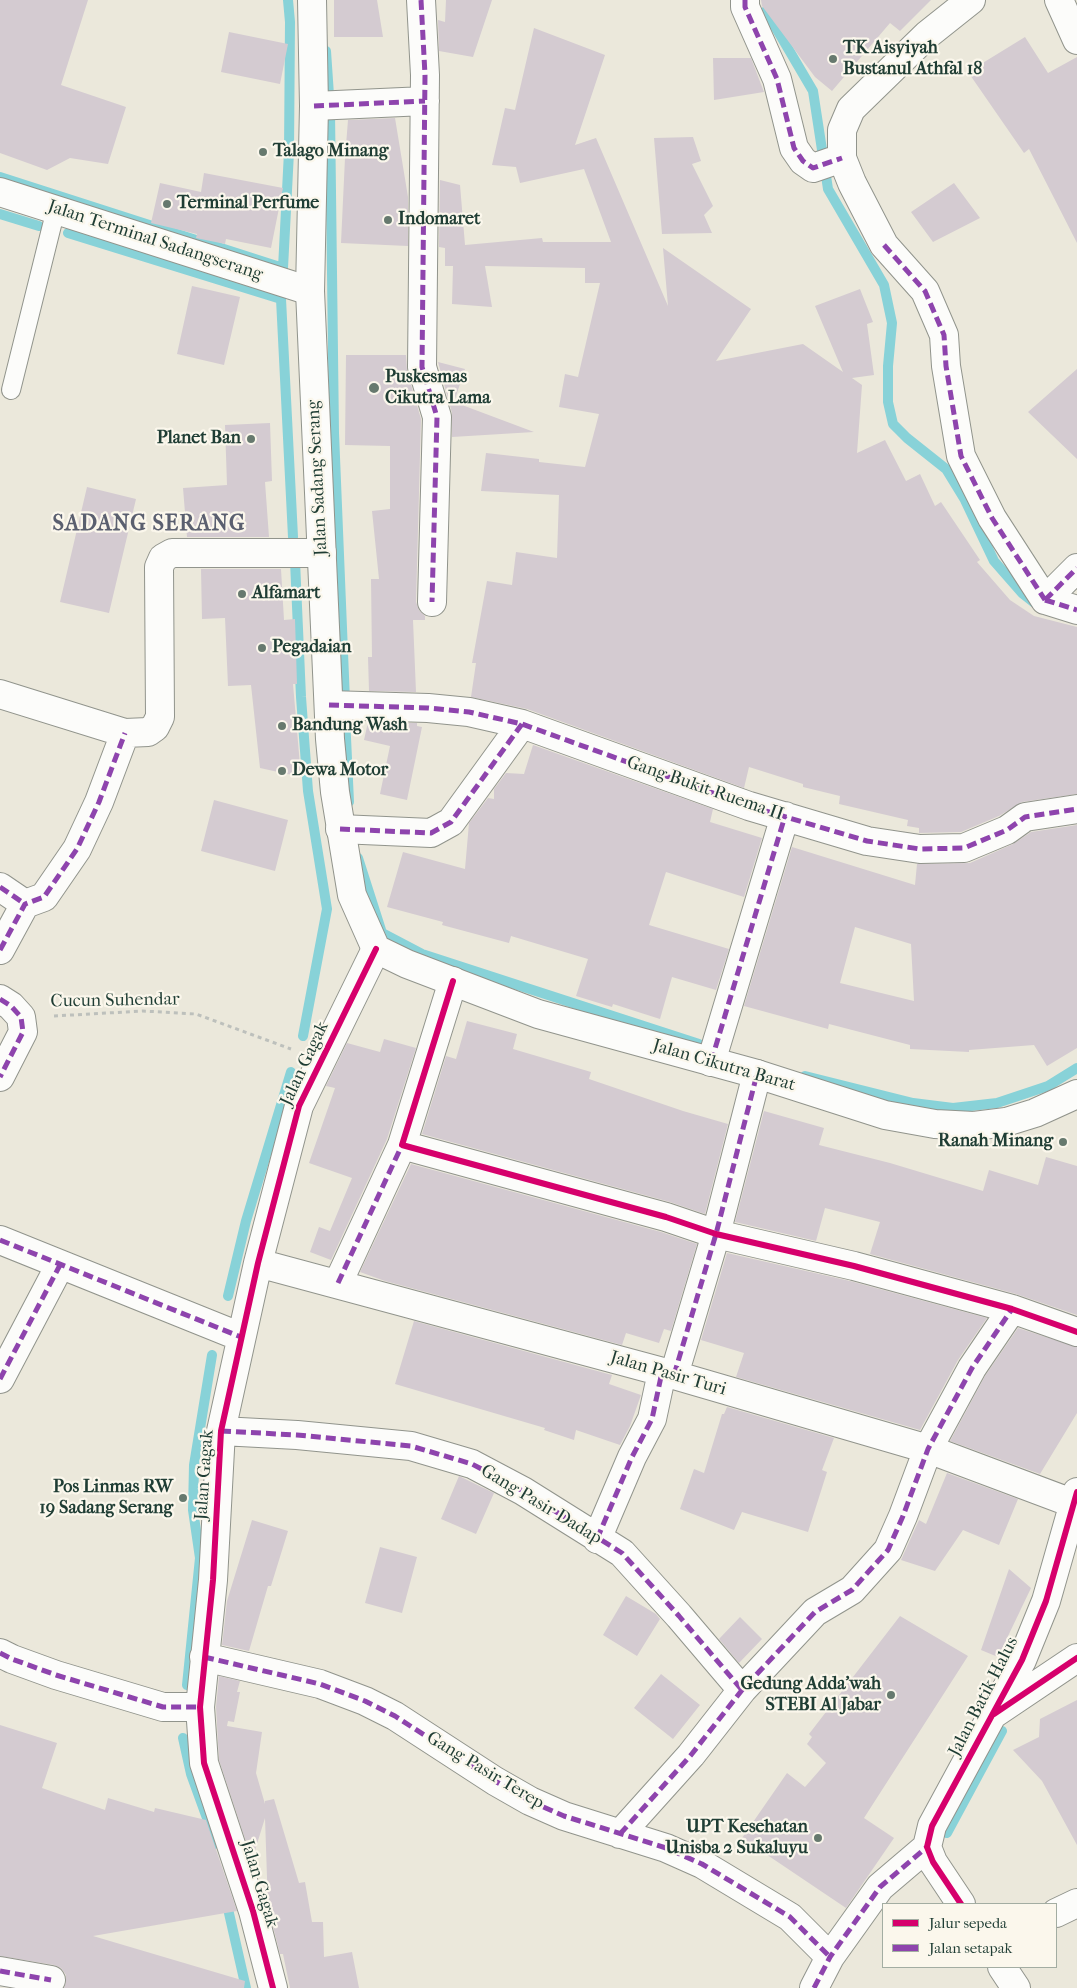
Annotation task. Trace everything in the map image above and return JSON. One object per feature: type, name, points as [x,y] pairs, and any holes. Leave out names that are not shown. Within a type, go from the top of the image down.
[{"type":"street","name":"Jalan Sadang Serang","points":[[312,0],[314,106],[310,291],[329,706],[335,792],[352,895],[376,950]]},
{"type":"street","points":[[421,0],[425,101],[422,367],[437,417],[432,602]]},
{"type":"street","points":[[745,0],[745,7],[778,79],[794,148],[802,161],[813,168],[842,158]]},
{"type":"street","points":[[971,0],[927,35],[850,109],[842,130],[842,158],[852,183],[884,245],[925,291],[944,336],[946,366],[961,456],[992,518],[1045,600],[1077,610]]},
{"type":"street","points":[[1059,0],[1077,40]]},
{"type":"street","points":[[314,106],[425,101]]},
{"type":"street","name":"Jalan Terminal Sadangserang","points":[[0,192],[310,291]]},
{"type":"street","points":[[0,694],[125,733],[148,732],[155,726],[160,716],[159,567],[163,558],[172,553],[322,553]]},
{"type":"street","points":[[1045,600],[1077,568]]},
{"type":"street","name":"Gang Bukit Ruema II","points":[[329,706],[428,708],[469,712],[522,724],[749,806],[866,841],[920,849],[964,848],[1007,830],[1026,817],[1077,810]]},
{"type":"street","points":[[340,829],[432,834],[451,822],[522,724]]},
{"type":"street","points":[[0,950],[25,904],[44,897],[77,849],[99,802],[125,733]]},
{"type":"street","points":[[711,1062],[785,816]]},
{"type":"street","points":[[0,887],[25,904]]},
{"type":"street","name":"Jalan Cikutra Barat","points":[[376,950],[407,964],[538,1014],[756,1074],[885,1115],[935,1124],[974,1126],[1006,1122],[1035,1114],[1077,1094]]},
{"type":"street","name":"Jalan Gagak","points":[[273,1988],[253,1912],[204,1763],[200,1707],[213,1580],[221,1432],[258,1263],[299,1106],[376,950]]},
{"type":"street","points":[[338,1283],[402,1145],[453,981]]},
{"type":"street","points":[[0,999],[11,1006],[21,1017],[23,1032],[0,1077]]},
{"type":"street","points":[[597,1539],[632,1457],[652,1419],[716,1234],[756,1074]]},
{"type":"street","points":[[402,1145],[666,1217],[716,1234],[854,1266],[1012,1309],[1077,1332]]},
{"type":"street","points":[[0,1240],[241,1337]]},
{"type":"street","name":"Jalan Pasir Turi","points":[[258,1263],[338,1283],[668,1374],[928,1449],[1075,1498]]},
{"type":"street","points":[[0,1379],[22,1333],[60,1265]]},
{"type":"street","points":[[620,1834],[691,1755],[742,1690],[815,1612],[852,1590],[888,1550],[928,1449],[972,1368],[1012,1309]]},
{"type":"street","name":"Gang Pasir Dadap","points":[[221,1432],[297,1435],[411,1446],[472,1464],[523,1491],[622,1553],[742,1690]]},
{"type":"street","name":"Jalan Batik Halus","points":[[927,1848],[932,1826],[1022,1660],[1046,1601],[1075,1498]]},
{"type":"street","points":[[0,1652],[6,1657],[56,1676],[163,1707],[200,1707]]},
{"type":"street","name":"Gang Pasir Terep","points":[[204,1657],[320,1684],[365,1701],[395,1716],[495,1781],[530,1801],[564,1816],[666,1848],[702,1864],[790,1918],[830,1957]]},
{"type":"street","points":[[990,1716],[1077,1658]]},
{"type":"street","points":[[814,1988],[830,1957],[880,1887],[927,1848],[932,1862],[960,1903]]},
{"type":"street","points":[[1057,1913],[1077,1903]]},
{"type":"street","points":[[1003,1968],[1016,1988]]},
{"type":"street","points":[[0,1971],[51,1980]]},
{"type":"lane","points":[[11,390],[56,209]]},
{"type":"building","points":[[0,0],[88,0],[61,85],[126,107],[108,164],[70,158],[47,170],[0,153]]},
{"type":"building","points":[[334,0],[377,0],[383,37],[334,37]]},
{"type":"building","points":[[446,0],[492,0],[473,57],[439,51],[438,20],[445,22]]},
{"type":"building","points":[[761,0],[931,0],[900,31],[890,23],[832,91],[815,77],[762,6]]},
{"type":"building","points":[[534,28],[605,55],[575,145],[596,138],[668,306],[663,248],[751,309],[716,361],[803,344],[843,372],[815,306],[860,289],[873,322],[867,324],[874,375],[852,378],[862,385],[857,453],[885,440],[906,481],[920,474],[935,506],[941,502],[980,560],[977,562],[1010,600],[1034,616],[1077,627],[1077,794],[1022,802],[999,816],[961,832],[919,833],[919,828],[907,826],[908,820],[839,804],[840,796],[803,787],[803,784],[749,767],[744,788],[527,709],[471,697],[476,663],[472,663],[487,581],[512,585],[516,552],[557,558],[559,495],[481,491],[486,453],[585,467],[599,414],[559,407],[565,374],[578,377],[600,283],[585,283],[585,268],[485,266],[492,307],[452,304],[453,266],[445,266],[445,248],[439,247],[440,180],[460,185],[465,245],[542,238],[543,242],[611,242],[584,169],[520,183],[516,167],[492,165],[505,108],[515,110]]},
{"type":"building","points":[[229,32],[288,44],[280,84],[221,72]]},
{"type":"building","points":[[1025,37],[1048,73],[1077,57],[1077,243],[1029,149],[1024,153],[968,72]]},
{"type":"building","points":[[713,58],[751,58],[764,92],[714,100]]},
{"type":"building","points":[[395,118],[408,197],[408,246],[341,243],[348,120]]},
{"type":"building","points":[[693,137],[701,161],[692,164],[713,206],[704,215],[712,233],[662,234],[654,138]]},
{"type":"building","points":[[204,173],[283,188],[271,248],[226,239],[225,244],[196,238],[197,234],[151,223],[160,183],[201,192]]},
{"type":"building","points":[[954,183],[980,218],[933,242],[911,212]]},
{"type":"building","points":[[192,286],[240,297],[224,365],[177,354]]},
{"type":"building","points":[[346,355],[406,355],[407,371],[421,419],[416,602],[419,610],[425,616],[425,620],[413,620],[416,692],[369,691],[368,657],[372,657],[371,579],[379,579],[372,511],[390,509],[390,446],[345,445]]},
{"type":"building","points":[[438,362],[465,369],[454,402],[534,432],[452,437],[452,413]]},
{"type":"building","points":[[1077,369],[1077,459],[1028,412]]},
{"type":"building","points":[[270,423],[272,481],[265,482],[269,537],[187,537],[183,488],[227,485],[225,425]]},
{"type":"building","points":[[87,487],[136,499],[109,613],[60,602]]},
{"type":"building","points":[[201,569],[281,569],[284,620],[295,619],[297,684],[293,684],[301,777],[260,768],[251,685],[228,686],[225,618],[202,619]]},
{"type":"building","points":[[368,722],[417,723],[417,726],[422,727],[407,800],[380,794],[390,746],[364,740]]},
{"type":"building","points":[[533,745],[713,809],[710,822],[762,838],[744,897],[666,872],[649,925],[729,949],[716,990],[672,977],[660,1019],[613,1004],[612,1007],[576,996],[588,959],[511,936],[509,943],[442,925],[443,922],[387,907],[403,852],[465,869],[469,823],[488,798],[494,799],[494,789],[506,773],[524,774]]},
{"type":"building","points":[[214,800],[288,820],[275,871],[201,851]]},
{"type":"building","points":[[1077,825],[1077,1048],[1047,1066],[1034,1045],[969,1050],[969,1052],[910,1049],[910,1045],[829,1024],[828,1029],[744,1006],[792,847],[915,885],[917,864],[970,863],[1013,844],[1031,832]],"holes":[[[855,927],[911,944],[914,1001],[840,983]]]},
{"type":"building","points":[[467,1021],[517,1034],[513,1049],[591,1072],[589,1079],[728,1124],[705,1214],[670,1202],[422,1134],[446,1056],[456,1059]]},
{"type":"building","points":[[384,1039],[416,1048],[387,1139],[331,1260],[310,1252],[319,1227],[330,1231],[352,1178],[309,1163],[335,1088],[326,1086],[347,1043],[380,1052]]},
{"type":"building","points":[[764,1111],[824,1128],[819,1145],[890,1163],[983,1191],[989,1170],[1038,1185],[1046,1157],[1077,1166],[1077,1315],[1016,1294],[870,1254],[880,1222],[825,1208],[816,1241],[735,1222]]},
{"type":"building","points":[[411,1164],[661,1232],[697,1244],[671,1331],[664,1329],[659,1343],[626,1333],[622,1345],[385,1281],[360,1272]]},
{"type":"building","points":[[727,1253],[850,1281],[987,1318],[958,1360],[920,1430],[736,1377],[744,1353],[701,1340]]},
{"type":"building","points":[[414,1321],[612,1375],[609,1384],[641,1395],[630,1426],[620,1445],[576,1430],[574,1440],[544,1430],[545,1428],[395,1384]]},
{"type":"building","points":[[1018,1328],[1077,1347],[1077,1413],[1040,1474],[950,1441],[985,1376]]},
{"type":"building","points":[[727,1407],[834,1438],[822,1470],[827,1472],[808,1532],[742,1512],[734,1530],[680,1509],[694,1469],[704,1473],[722,1414],[724,1414]]},
{"type":"building","points":[[947,1473],[1018,1499],[999,1545],[963,1530],[935,1571],[901,1560],[919,1520],[926,1524]]},
{"type":"building","points":[[459,1476],[494,1493],[476,1534],[441,1519]]},
{"type":"building","points":[[252,1520],[288,1531],[271,1586],[268,1586],[249,1651],[222,1645],[227,1601]]},
{"type":"building","points":[[380,1547],[417,1557],[402,1613],[365,1603]]},
{"type":"building","points":[[1009,1569],[1031,1588],[998,1657],[981,1650]]},
{"type":"building","points":[[626,1596],[656,1614],[660,1619],[637,1656],[603,1635]]},
{"type":"building","points":[[900,1616],[968,1656],[864,1818],[894,1838],[846,1908],[742,1838],[787,1773],[805,1787],[826,1763],[807,1744],[812,1737],[809,1734]]},
{"type":"building","points":[[740,1617],[762,1639],[739,1663],[719,1639]]},
{"type":"building","points":[[661,1674],[700,1705],[673,1739],[634,1708]]},
{"type":"building","points":[[219,1676],[240,1681],[237,1692],[240,1692],[234,1722],[228,1721],[227,1726],[262,1732],[256,1773],[265,1804],[265,1801],[274,1799],[299,1883],[305,1882],[312,1922],[323,1922],[324,1957],[352,1952],[359,1988],[290,1988],[283,1954],[280,1954],[268,1907],[265,1818],[252,1860],[219,1760],[216,1707]]},
{"type":"building","points":[[1077,1700],[1077,1845],[1042,1781],[1013,1750],[1039,1737],[1040,1719]]},
{"type":"building","points":[[0,1725],[57,1743],[42,1788],[105,1810],[108,1798],[154,1812],[155,1808],[206,1820],[237,1911],[93,1936],[245,1981],[244,1988],[64,1988],[66,1975],[61,1968],[54,1965],[0,1956]]},
{"type":"waterway","points":[[0,177],[283,268],[289,152],[290,22],[288,0]]},
{"type":"waterway","points":[[775,0],[766,11],[813,91],[828,189],[884,285],[892,323],[888,366],[888,402],[893,424],[907,438],[946,469],[965,500],[994,561],[1022,593],[1036,604]]},
{"type":"waterway","points":[[326,51],[329,95]]},
{"type":"waterway","points":[[330,112],[334,433],[345,701]]},
{"type":"waterway","points":[[0,214],[39,226]]},
{"type":"waterway","points":[[68,233],[281,299],[293,537]]},
{"type":"waterway","points":[[295,561],[301,697],[308,791],[327,909],[303,1036]]},
{"type":"waterway","points":[[345,716],[349,802]]},
{"type":"waterway","points":[[358,858],[382,933],[422,954],[699,1044]]},
{"type":"waterway","points":[[805,1076],[913,1103],[953,1108],[997,1103],[1048,1086],[1077,1068]]},
{"type":"waterway","points":[[228,1296],[246,1221],[291,1072]]},
{"type":"waterway","points":[[187,1685],[200,1558],[193,1510],[194,1465],[212,1355]]},
{"type":"waterway","points":[[947,1833],[1002,1731]]},
{"type":"waterway","points":[[183,1738],[191,1774],[207,1818],[213,1845]]},
{"type":"waterway","points":[[226,1900],[246,1988]]},
{"type":"marked path","points":[[421,0],[425,75],[422,367],[437,417],[432,602]]},
{"type":"marked path","points":[[745,0],[745,7],[777,79],[794,148],[803,161],[813,168],[842,158]]},
{"type":"marked path","points":[[314,106],[425,101]]},
{"type":"marked path","points":[[884,245],[925,291],[944,335],[946,366],[961,456],[992,518],[1045,600]]},
{"type":"marked path","points":[[1045,600],[1077,568]]},
{"type":"marked path","points":[[1045,600],[1077,610]]},
{"type":"marked path","points":[[329,705],[428,708],[469,712],[522,724],[749,806],[867,841],[920,849],[964,848],[1007,830],[1025,817],[1077,809]]},
{"type":"marked path","points":[[340,829],[431,833],[451,822],[522,724]]},
{"type":"marked path","points":[[0,950],[25,904],[44,897],[77,849],[99,802],[125,733]]},
{"type":"marked path","points":[[711,1062],[785,816]]},
{"type":"marked path","points":[[0,887],[25,904]]},
{"type":"marked path","points":[[0,999],[11,1006],[21,1017],[23,1032],[0,1077]]},
{"type":"marked path","points":[[674,1375],[716,1234],[757,1074]]},
{"type":"marked path","points":[[338,1283],[402,1145]]},
{"type":"marked path","points":[[0,1240],[241,1337]]},
{"type":"marked path","points":[[0,1379],[60,1265]]},
{"type":"marked path","points":[[620,1834],[691,1755],[742,1690],[815,1612],[852,1590],[888,1550],[928,1449],[972,1368],[1012,1309]]},
{"type":"marked path","points":[[597,1539],[632,1457],[652,1419],[662,1372]]},
{"type":"marked path","points":[[221,1431],[297,1435],[411,1446],[472,1464],[523,1491],[622,1553],[742,1690]]},
{"type":"marked path","points":[[0,1653],[56,1675],[163,1707],[200,1707]]},
{"type":"marked path","points":[[204,1657],[320,1684],[365,1701],[395,1716],[495,1781],[530,1801],[564,1816],[666,1848],[702,1864],[790,1917],[830,1957]]},
{"type":"marked path","points":[[814,1988],[830,1957],[880,1887],[927,1847]]},
{"type":"marked path","points":[[0,1971],[51,1980]]},
{"type":"cycle path","points":[[273,1988],[253,1911],[204,1763],[200,1707],[213,1580],[221,1431],[258,1263],[299,1106],[376,949]]},
{"type":"cycle path","points":[[453,981],[402,1145],[666,1217],[716,1234],[854,1266],[1012,1309],[1077,1332]]},
{"type":"cycle path","points":[[960,1903],[933,1862],[927,1847],[932,1826],[1022,1660],[1046,1601],[1077,1492]]},
{"type":"cycle path","points":[[994,1714],[1077,1658]]},
{"type":"place","name":"TK Aisyiyah Bustanul Athfal 18","points":[[833,59]]},
{"type":"place","name":"Talago Minang","points":[[263,152]]},
{"type":"place","name":"Terminal Perfume","points":[[167,204]]},
{"type":"place","name":"Indomaret","points":[[388,220]]},
{"type":"place","name":"Puskesmas Cikutra Lama","points":[[374,388]]},
{"type":"place","name":"Planet Ban","points":[[251,439]]},
{"type":"place","name":"Alfamart","points":[[242,594]]},
{"type":"place","name":"Pegadaian","points":[[262,648]]},
{"type":"place","name":"Bandung Wash","points":[[282,726]]},
{"type":"place","name":"Dewa Motor","points":[[282,771]]},
{"type":"place","name":"Ranah Minang","points":[[1063,1142]]},
{"type":"place","name":"Pos Linmas RW 19 Sadang Serang","points":[[183,1498]]},
{"type":"place","name":"Gedung Adda'wah STEBI Al Jabar","points":[[891,1695]]},
{"type":"place","name":"UPT Kesehatan Unisba 2 Sukaluyu","points":[[818,1838]]},
{"type":"district","name":"SADANG SERANG","points":[[149,525]]}]
